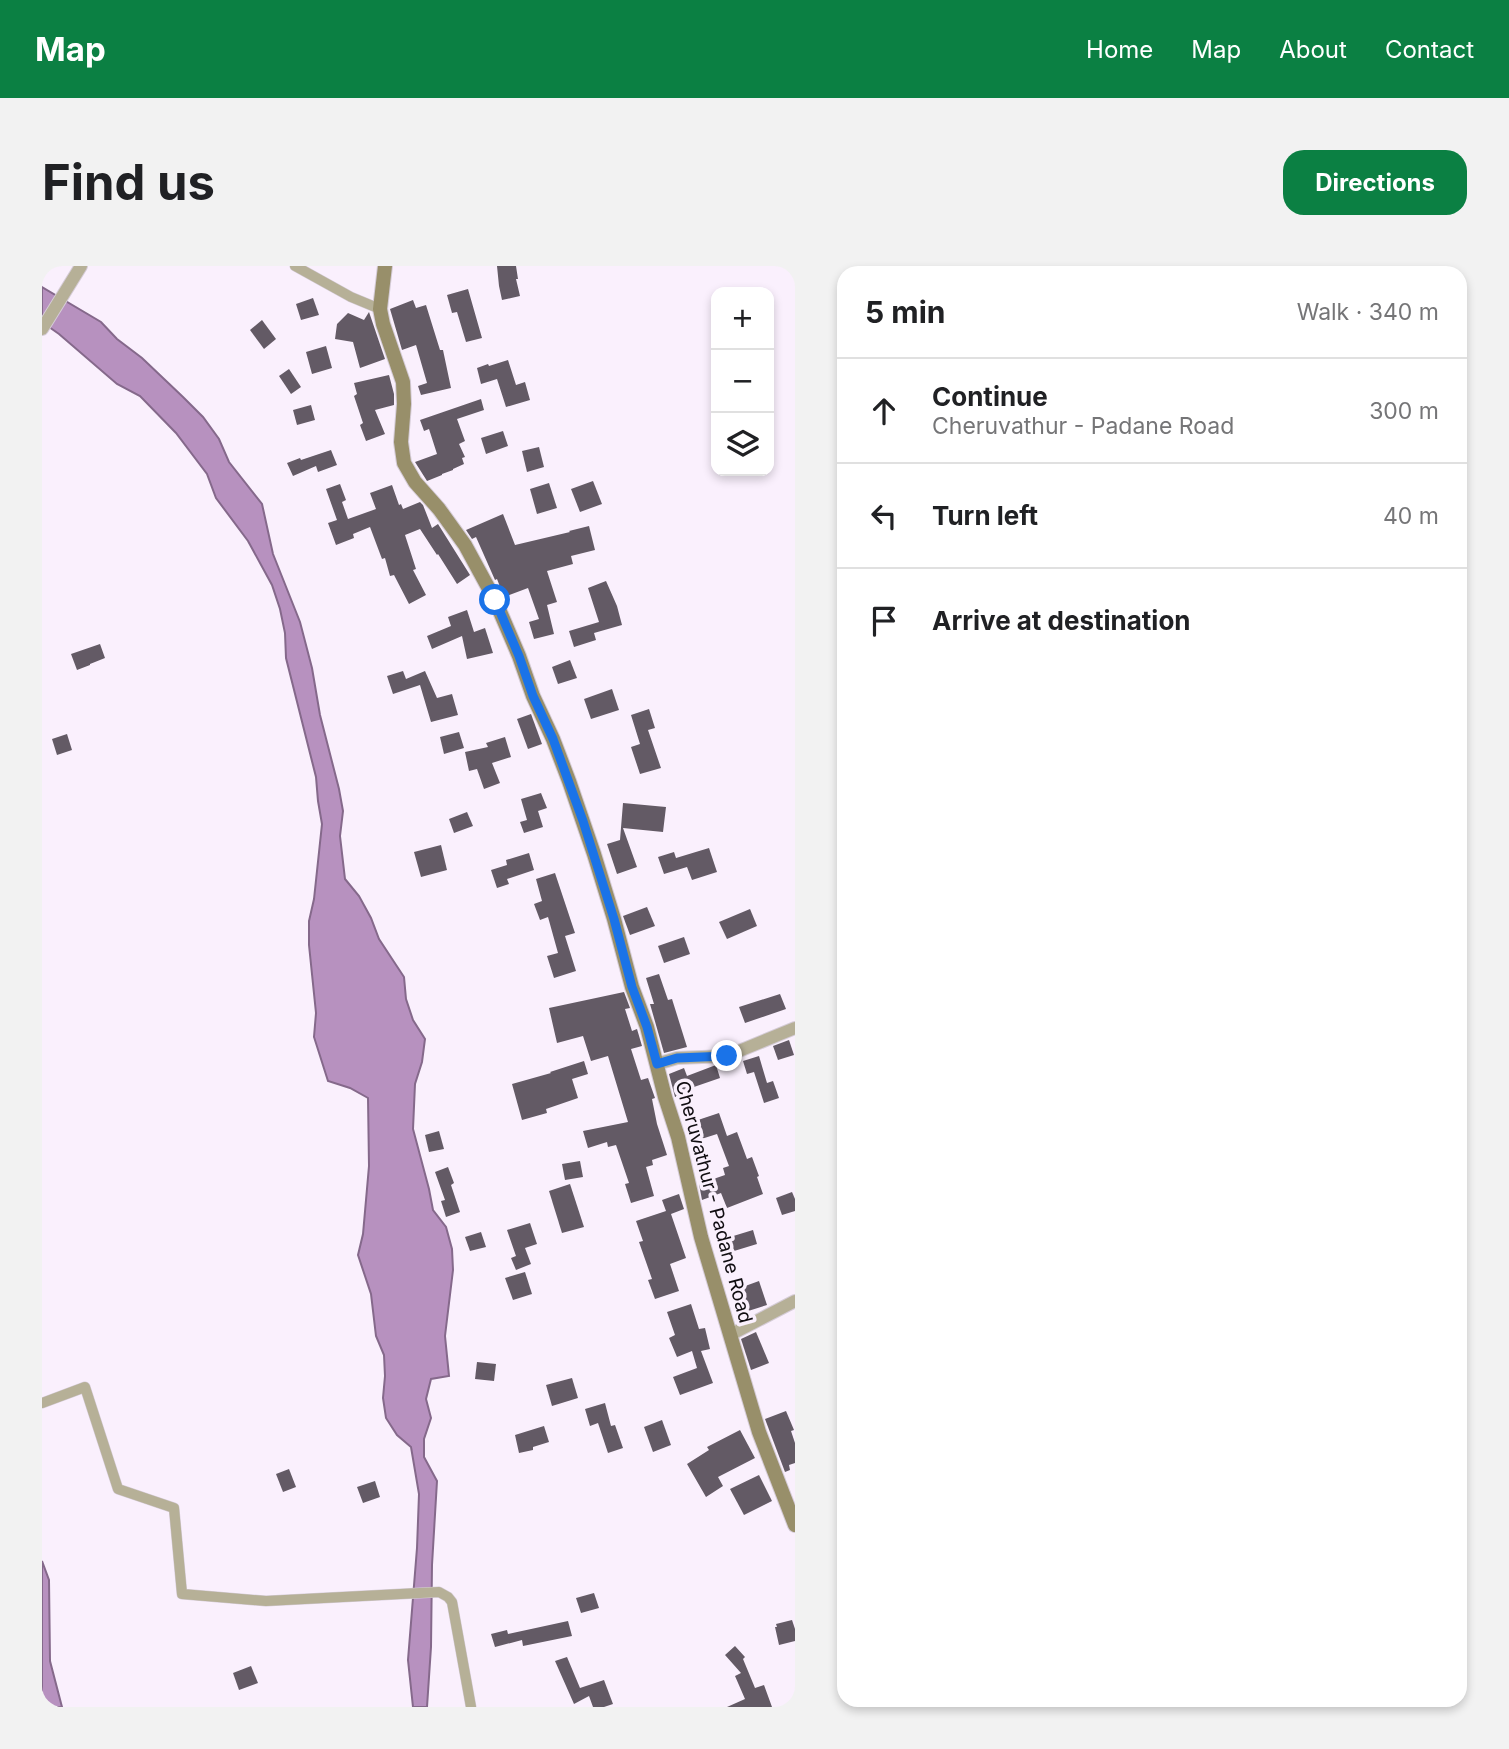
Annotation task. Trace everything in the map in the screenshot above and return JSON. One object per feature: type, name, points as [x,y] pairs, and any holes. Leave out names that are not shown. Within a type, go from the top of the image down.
[{"type":"main road","points":[[380,309],[385,266]]},
{"type":"main road","name":"Cheruvathur - Padane Road","points":[[380,309],[403,382],[401,442],[404,463],[415,482],[465,545],[495,600],[553,739],[587,832],[632,987],[647,1027],[678,1137],[701,1237],[759,1432],[795,1525]]},
{"type":"street","points":[[42,329],[81,266]]},
{"type":"street","points":[[295,266],[351,297],[380,309]]},
{"type":"street","points":[[657,1064],[677,1058],[727,1056],[795,1028]]},
{"type":"street","points":[[730,1335],[795,1301]]},
{"type":"street","points":[[42,1403],[85,1387],[118,1489],[174,1508],[183,1594],[265,1601],[439,1592],[448,1597],[452,1602],[471,1707]]},
{"type":"shaded area","points":[[42,287],[101,322],[183,397],[203,417],[219,439],[229,462],[262,504],[273,554],[300,622],[339,789],[343,811],[340,836],[345,879],[359,896],[379,939],[404,977],[406,999],[413,1020],[425,1039],[415,1084],[413,1129],[433,1210],[446,1227],[452,1249],[453,1270],[445,1336],[449,1376],[431,1379],[426,1399],[431,1418],[424,1439],[424,1457],[437,1481],[427,1707],[413,1707],[408,1660],[419,1494],[411,1447],[397,1435],[386,1418],[383,1398],[384,1355],[376,1336],[371,1294],[358,1255],[363,1234],[369,1166],[368,1098],[350,1088],[328,1081],[314,1037],[316,1013],[309,921],[322,824],[316,777],[286,658],[280,609],[272,585],[248,541],[216,498],[207,474],[176,433],[140,396],[117,384],[42,322]]},
{"type":"shaded area","points":[[42,1561],[49,1580],[50,1661],[62,1707],[42,1707]]},
{"type":"building","points":[[497,266],[516,266],[520,296],[502,300]]},
{"type":"building","points":[[468,289],[482,338],[466,342],[457,312],[452,313],[447,295]]},
{"type":"building","points":[[313,298],[319,315],[301,320],[296,304]]},
{"type":"building","points":[[413,300],[416,308],[426,305],[440,350],[443,350],[451,388],[421,395],[418,386],[427,383],[416,345],[402,350],[390,309]]},
{"type":"building","points":[[369,312],[385,359],[360,368],[353,342],[335,339],[337,324],[348,313],[364,320]]},
{"type":"building","points":[[262,320],[276,339],[264,349],[250,330]]},
{"type":"building","points":[[326,346],[332,368],[312,374],[306,352]]},
{"type":"building","points":[[508,360],[516,385],[525,382],[530,400],[506,407],[497,379],[481,384],[477,368]]},
{"type":"building","points":[[289,369],[301,387],[291,394],[279,376]]},
{"type":"building","points":[[389,375],[394,405],[375,410],[385,434],[366,441],[354,396],[357,394],[354,383]]},
{"type":"building","points":[[481,399],[484,410],[457,419],[465,441],[459,444],[465,457],[462,458],[464,464],[427,481],[415,462],[437,454],[429,429],[424,431],[420,420]]},
{"type":"building","points":[[311,405],[315,420],[297,425],[293,410]]},
{"type":"building","points":[[503,431],[508,446],[486,454],[481,438]]},
{"type":"building","points":[[539,447],[544,467],[527,472],[522,451]]},
{"type":"building","points":[[331,450],[337,465],[318,472],[316,466],[293,476],[287,463]]},
{"type":"building","points":[[593,481],[602,504],[580,512],[571,489]]},
{"type":"building","points":[[549,483],[557,508],[537,514],[530,489]]},
{"type":"building","points":[[340,484],[346,500],[342,502],[348,519],[376,509],[370,493],[392,485],[403,509],[420,502],[432,528],[438,524],[470,575],[457,584],[420,529],[405,535],[416,569],[413,570],[426,595],[409,604],[394,575],[390,576],[385,558],[382,559],[370,527],[353,534],[354,538],[336,545],[328,523],[337,520],[326,489]]},
{"type":"building","points":[[503,514],[515,545],[589,526],[595,550],[571,556],[573,564],[547,571],[557,602],[547,605],[554,634],[534,639],[529,622],[539,619],[528,588],[504,597],[476,537],[472,539],[466,530]]},
{"type":"building","points":[[606,581],[622,625],[594,633],[596,640],[574,647],[569,631],[599,622],[588,588]]},
{"type":"building","points":[[467,610],[474,632],[485,628],[493,653],[467,659],[462,636],[432,649],[427,636],[451,626],[448,617]]},
{"type":"building","points":[[100,644],[105,658],[77,670],[71,654]]},
{"type":"building","points":[[570,660],[577,678],[558,684],[552,667]]},
{"type":"building","points":[[403,671],[406,679],[425,671],[437,698],[452,694],[458,715],[431,722],[420,685],[393,694],[387,676]]},
{"type":"building","points":[[612,689],[619,710],[591,719],[584,699]]},
{"type":"building","points":[[649,709],[655,728],[648,730],[661,768],[640,774],[631,747],[640,744],[631,715]]},
{"type":"building","points":[[531,714],[542,744],[528,749],[517,719]]},
{"type":"building","points":[[459,732],[464,748],[444,754],[440,737]]},
{"type":"building","points":[[67,734],[72,750],[57,755],[52,739]]},
{"type":"building","points":[[505,737],[511,757],[492,763],[500,783],[484,789],[477,769],[469,771],[465,752],[488,747],[486,743]]},
{"type":"building","points":[[541,793],[547,808],[538,811],[543,827],[524,833],[520,822],[527,820],[521,799]]},
{"type":"building","points":[[623,803],[666,807],[663,832],[623,828],[637,867],[617,874],[607,844],[620,840]]},
{"type":"building","points":[[467,812],[473,826],[454,833],[449,819]]},
{"type":"building","points":[[441,845],[447,870],[421,877],[414,852]]},
{"type":"building","points":[[709,848],[717,872],[692,880],[687,867],[664,874],[658,857],[674,852],[676,858]]},
{"type":"building","points":[[529,853],[534,870],[507,879],[509,884],[497,888],[491,870],[507,865],[506,860]]},
{"type":"building","points":[[555,873],[575,933],[565,936],[576,971],[554,978],[547,956],[558,953],[548,917],[540,920],[534,904],[542,901],[536,879]]},
{"type":"building","points":[[647,907],[655,926],[630,935],[623,916]]},
{"type":"building","points":[[750,909],[757,926],[727,939],[719,922]]},
{"type":"building","points":[[684,937],[690,954],[664,963],[658,946]]},
{"type":"building","points":[[659,974],[668,1000],[672,999],[687,1047],[664,1053],[650,1004],[654,1004],[646,978]]},
{"type":"building","points":[[624,992],[630,1008],[625,1009],[632,1031],[637,1029],[642,1046],[631,1049],[641,1080],[648,1078],[655,1098],[652,1099],[657,1124],[667,1155],[652,1160],[653,1165],[646,1167],[654,1196],[631,1203],[625,1184],[629,1183],[616,1145],[608,1147],[607,1142],[588,1148],[583,1131],[628,1122],[608,1056],[591,1061],[583,1036],[557,1043],[549,1008]]},
{"type":"building","points":[[780,994],[786,1009],[745,1023],[739,1007]]},
{"type":"building","points":[[789,1040],[794,1055],[778,1060],[773,1046]]},
{"type":"building","points":[[759,1056],[767,1083],[773,1081],[779,1098],[764,1103],[754,1072],[747,1074],[743,1061]]},
{"type":"building","points":[[584,1061],[588,1074],[572,1079],[578,1098],[546,1109],[547,1113],[522,1120],[512,1084]]},
{"type":"building","points":[[716,1065],[720,1078],[675,1097],[669,1074],[684,1068],[687,1076]]},
{"type":"building","points":[[719,1113],[727,1136],[737,1132],[747,1159],[752,1157],[763,1194],[727,1208],[721,1193],[702,1200],[699,1184],[725,1175],[723,1168],[729,1166],[717,1134],[695,1141],[689,1123]]},
{"type":"building","points":[[439,1131],[444,1149],[429,1152],[425,1135]]},
{"type":"building","points":[[580,1161],[583,1177],[565,1180],[562,1164]]},
{"type":"building","points":[[448,1167],[460,1212],[446,1217],[441,1201],[445,1200],[435,1172]]},
{"type":"building","points":[[570,1184],[584,1227],[562,1233],[549,1191]]},
{"type":"building","points":[[792,1192],[795,1211],[782,1215],[776,1198]]},
{"type":"building","points":[[679,1194],[684,1209],[671,1214],[686,1258],[670,1264],[679,1291],[655,1299],[648,1280],[652,1279],[639,1242],[643,1241],[636,1221],[666,1211],[662,1200]]},
{"type":"building","points":[[530,1223],[537,1244],[525,1248],[531,1264],[516,1270],[511,1258],[516,1256],[507,1230]]},
{"type":"building","points":[[753,1230],[757,1244],[734,1251],[730,1237]]},
{"type":"building","points":[[481,1232],[486,1247],[470,1251],[465,1237]]},
{"type":"building","points":[[525,1272],[532,1294],[513,1300],[505,1278]]},
{"type":"building","points":[[759,1281],[767,1305],[745,1312],[737,1289]]},
{"type":"building","points":[[691,1304],[699,1329],[705,1328],[710,1349],[701,1351],[713,1383],[680,1395],[673,1377],[697,1368],[692,1351],[677,1357],[669,1338],[675,1335],[667,1312]]},
{"type":"building","points":[[756,1332],[769,1363],[751,1370],[741,1339]]},
{"type":"building","points":[[477,1362],[496,1364],[494,1381],[475,1379]]},
{"type":"building","points":[[572,1378],[578,1398],[552,1406],[546,1385]]},
{"type":"building","points":[[605,1403],[611,1426],[615,1425],[623,1448],[608,1453],[598,1423],[590,1426],[585,1409]]},
{"type":"building","points":[[786,1411],[794,1430],[791,1431],[795,1443],[795,1463],[789,1465],[790,1470],[785,1472],[765,1419]]},
{"type":"building","points":[[662,1420],[671,1445],[653,1452],[644,1427]]},
{"type":"building","points":[[544,1426],[549,1442],[519,1453],[515,1435]]},
{"type":"building","points":[[740,1430],[755,1458],[718,1477],[723,1486],[706,1497],[687,1464],[709,1450],[707,1447]]},
{"type":"building","points":[[289,1469],[296,1487],[283,1492],[276,1474]]},
{"type":"building","points":[[759,1475],[772,1501],[744,1515],[730,1489]]},
{"type":"building","points":[[375,1481],[380,1497],[363,1503],[357,1487]]},
{"type":"building","points":[[594,1593],[599,1608],[581,1613],[576,1598]]},
{"type":"building","points":[[792,1620],[795,1641],[779,1645],[776,1624]]},
{"type":"building","points":[[568,1621],[572,1636],[523,1646],[522,1640],[495,1647],[491,1634],[507,1630],[508,1634]]},
{"type":"building","points":[[735,1646],[745,1657],[743,1659],[755,1688],[764,1685],[772,1707],[727,1707],[745,1699],[735,1676],[741,1673],[725,1655]]},
{"type":"building","points":[[567,1657],[580,1688],[604,1680],[613,1704],[593,1707],[589,1696],[574,1704],[555,1661]]},
{"type":"building","points":[[251,1666],[258,1683],[239,1690],[233,1673]]},
{"type":"route","points":[[495,600],[553,739],[583,821],[657,1064],[677,1058],[727,1056]]}]
